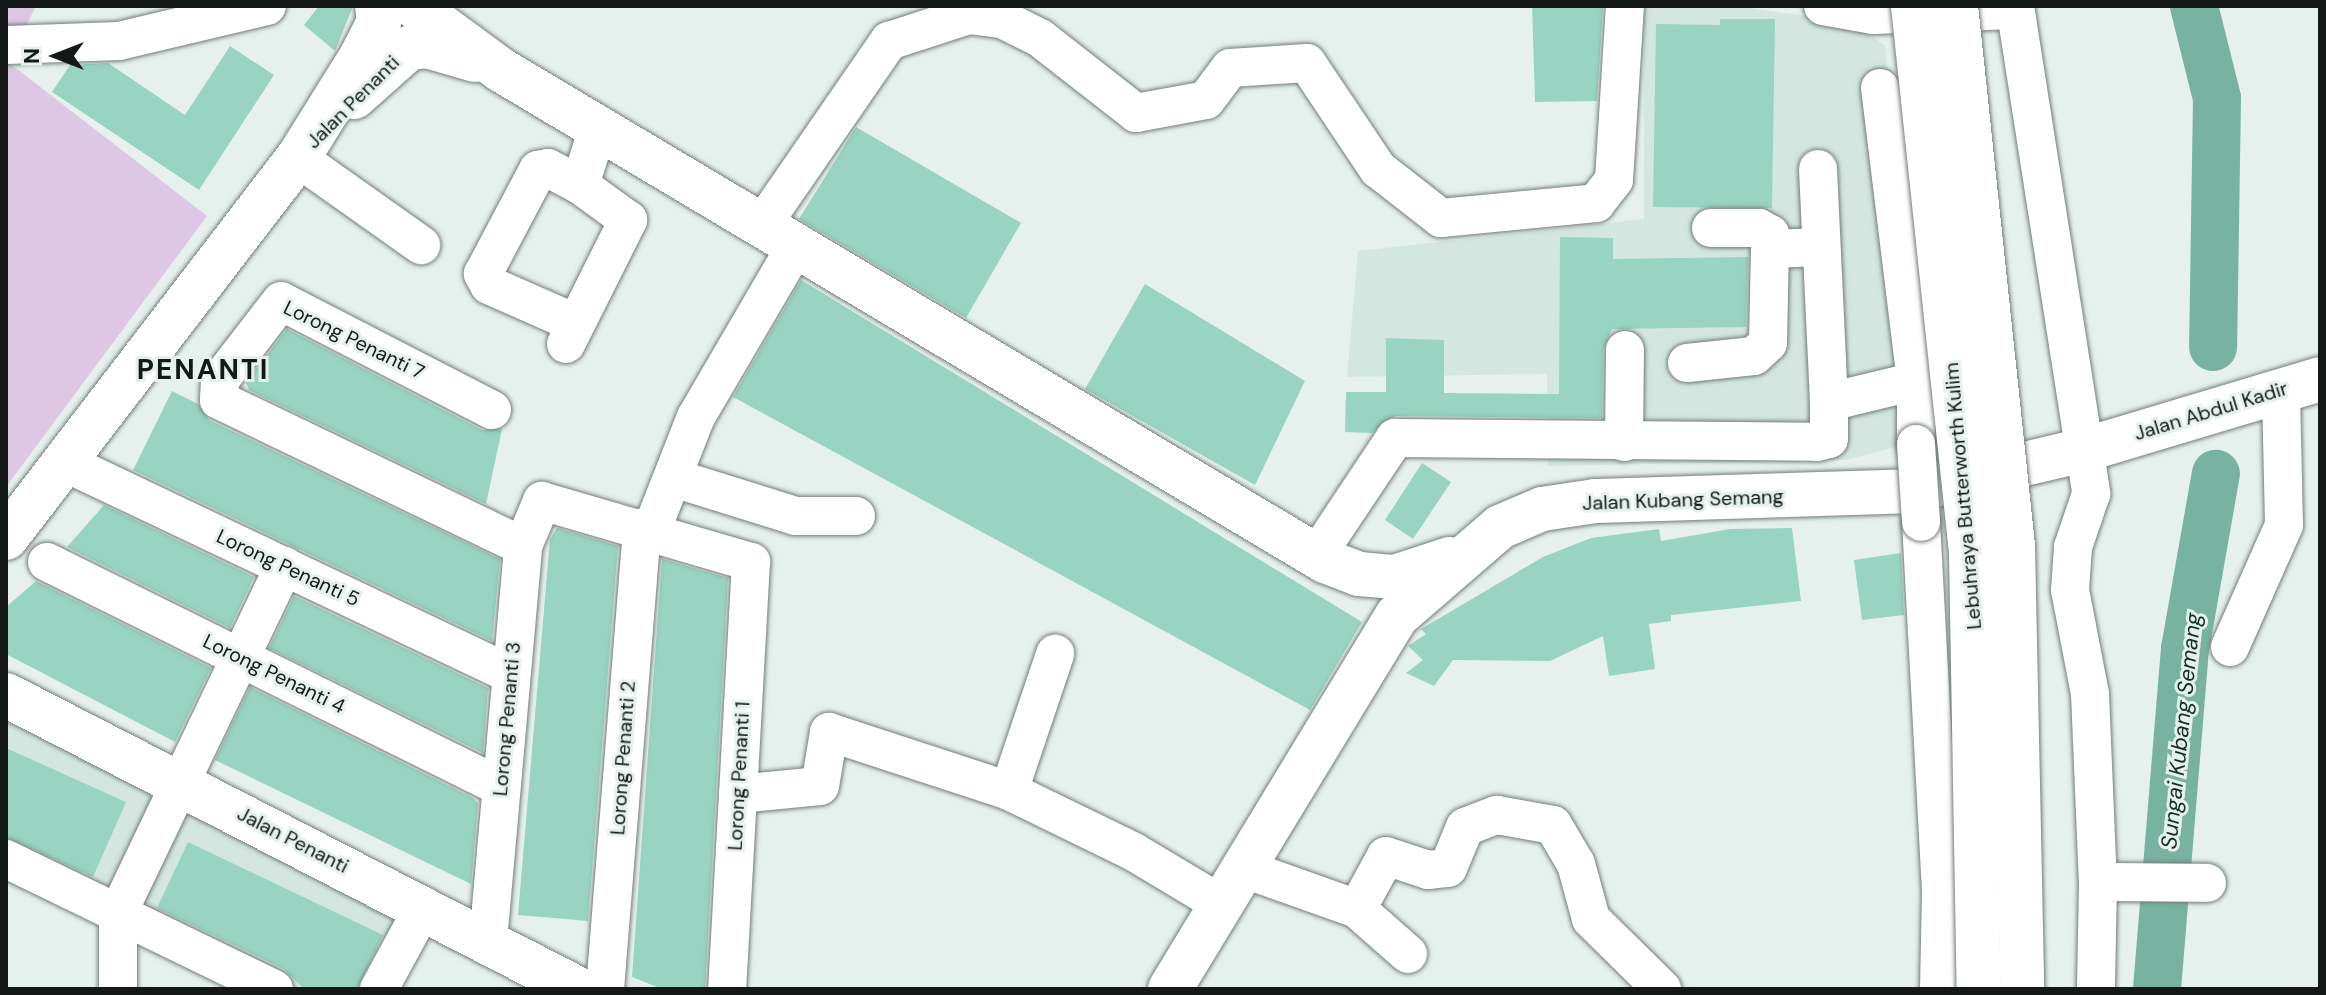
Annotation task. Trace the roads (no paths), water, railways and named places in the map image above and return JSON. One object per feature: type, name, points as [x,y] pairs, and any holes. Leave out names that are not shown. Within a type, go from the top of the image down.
[{"type":"main road","name":"Jalan Penanti","points":[[7,537],[298,158],[362,55],[379,22],[377,6]]},
{"type":"main road","points":[[414,6],[501,70],[1321,558],[1359,574],[1395,577],[1469,549]]},
{"type":"main road","name":"Lebuhraya Butterworth Kulim","points":[[1913,6],[1971,552],[1979,989]]},
{"type":"main road","name":"Lebuhraya Butterworth Kulim","points":[[1956,6],[2013,546],[2022,989]]},
{"type":"main road","name":"Jalan Penanti","points":[[298,158],[409,48],[453,51],[501,70]]},
{"type":"main road","name":"Jalan Abdul Kadir","points":[[2094,446],[2288,388]]},
{"type":"main road","name":"Jalan Kubang Semang","points":[[1170,989],[1368,657],[1397,616],[1469,549],[1542,509],[1595,501],[1910,491],[2094,446]]},
{"type":"main road","points":[[1321,558],[1368,627],[1368,657]]},
{"type":"main road","name":"Jalan Penanti","points":[[6,695],[424,906],[578,989]]},
{"type":"street","points":[[6,45],[119,41],[267,6]]},
{"type":"street","name":"Lorong Penanti 2","points":[[605,989],[647,528],[674,478],[696,417],[779,236],[889,41],[969,15],[1002,19],[1040,38],[1136,113],[1206,100],[1230,68],[1307,63],[1378,169],[1441,218],[1596,203],[1614,180],[1625,6]]},
{"type":"street","points":[[1823,6],[1873,15],[2015,8],[2094,446],[2091,494],[2073,547],[2070,590],[2090,694],[2114,882],[2096,989]]},
{"type":"street","points":[[1880,88],[1916,381],[1916,444],[1941,893],[1939,989]]},
{"type":"street","points":[[580,185],[598,128]]},
{"type":"street","points":[[298,158],[421,245]]},
{"type":"street","points":[[548,168],[580,185],[624,211],[628,220],[570,334],[489,285],[483,274],[538,170],[548,168]]},
{"type":"street","points":[[1321,558],[1395,438],[1624,442],[1817,442],[1829,439],[1818,169]]},
{"type":"street","points":[[1687,363],[1754,356],[1768,343],[1770,234],[1759,228],[1711,228]]},
{"type":"street","points":[[1770,249],[1821,247]]},
{"type":"street","name":"Lorong Penanti 7","points":[[492,410],[281,301],[220,380],[219,400],[523,546]]},
{"type":"street","points":[[1624,442],[1625,350]]},
{"type":"street","points":[[1829,402],[1916,381]]},
{"type":"street","points":[[2230,647],[2284,525],[2288,388]]},
{"type":"street","points":[[1817,442],[1818,496]]},
{"type":"street","name":"Lorong Penanti 5","points":[[64,462],[511,674]]},
{"type":"street","points":[[674,478],[795,516],[856,516]]},
{"type":"street","name":"Lorong Penanti 3","points":[[488,941],[523,546],[542,501],[647,528]]},
{"type":"street","name":"Lorong Penanti 1","points":[[647,528],[751,562],[727,989]]},
{"type":"street","name":"Lorong Penanti 4","points":[[47,562],[501,787]]},
{"type":"street","points":[[126,987],[118,913],[284,566]]},
{"type":"street","points":[[1009,791],[1055,654]]},
{"type":"street","points":[[738,794],[820,786],[829,732],[1009,791],[1134,852],[1232,886],[1357,909],[1408,954]]},
{"type":"street","points":[[1357,909],[1386,856],[1428,870],[1448,868],[1465,827],[1497,815],[1553,825],[1576,864],[1591,919],[1662,989]]},
{"type":"street","points":[[6,859],[274,989]]},
{"type":"street","points":[[2114,882],[2199,882]]},
{"type":"street","points":[[379,989],[424,906]]},
{"type":"waterway","name":"Sungai Kubang Semang","points":[[2194,6],[2217,98],[2213,347]]},
{"type":"waterway","name":"Sungai Kubang Semang","points":[[2157,989],[2185,649],[2216,474]]},
{"type":"district","name":"PENANTI","points":[[203,370]]}]
